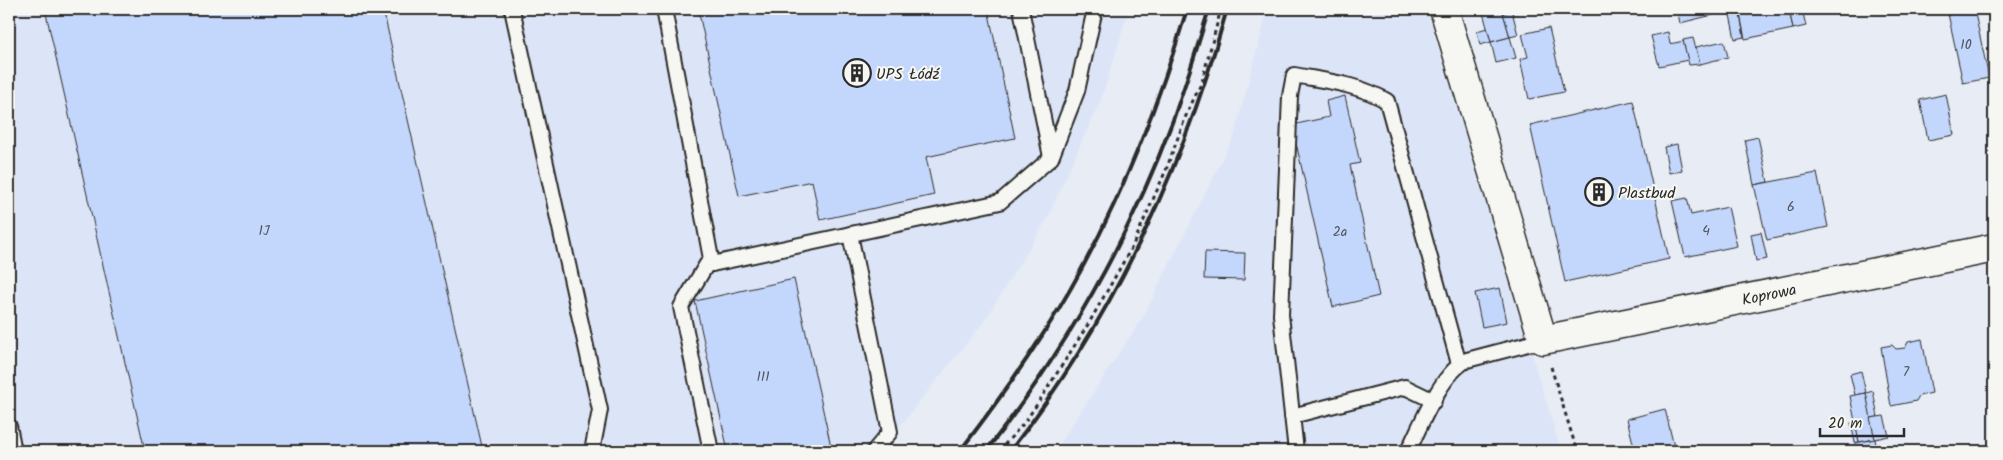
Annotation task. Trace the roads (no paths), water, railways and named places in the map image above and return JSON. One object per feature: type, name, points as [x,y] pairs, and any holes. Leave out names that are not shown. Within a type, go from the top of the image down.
[{"type":"street","points":[[1444,9],[1543,340]]},
{"type":"street","name":"Koprowa","points":[[1543,340],[1994,248]]},
{"type":"lane","points":[[512,9],[600,410],[592,451]]},
{"type":"lane","points":[[664,9],[712,264]]},
{"type":"lane","points":[[1021,9],[1051,158]]},
{"type":"lane","points":[[711,451],[681,307],[707,264],[1000,202],[1051,158],[1077,91],[1095,9]]},
{"type":"lane","points":[[1296,451],[1280,315],[1290,96],[1294,75],[1371,91],[1387,101],[1459,364]]},
{"type":"lane","points":[[850,234],[890,432],[874,451]]},
{"type":"lane","points":[[1408,451],[1446,378],[1459,364],[1467,360],[1543,340]]},
{"type":"lane","points":[[1292,416],[1405,387],[1434,401]]},
{"type":"lane","points":[[9,426],[14,451]]},
{"type":"railway","points":[[960,451],[1032,351],[1089,255],[1122,187],[1151,117],[1187,9]]},
{"type":"railway","points":[[986,451],[1015,413],[1068,334],[1115,251],[1156,164],[1173,120],[1209,9]]},
{"type":"railway","points":[[1010,451],[1047,401],[1081,349],[1112,296],[1140,240],[1166,184],[1189,127],[1227,9]]},
{"type":"place","name":"UPS Łódź","points":[[857,73]]},
{"type":"place","name":"Plastbud","points":[[1599,192]]}]
